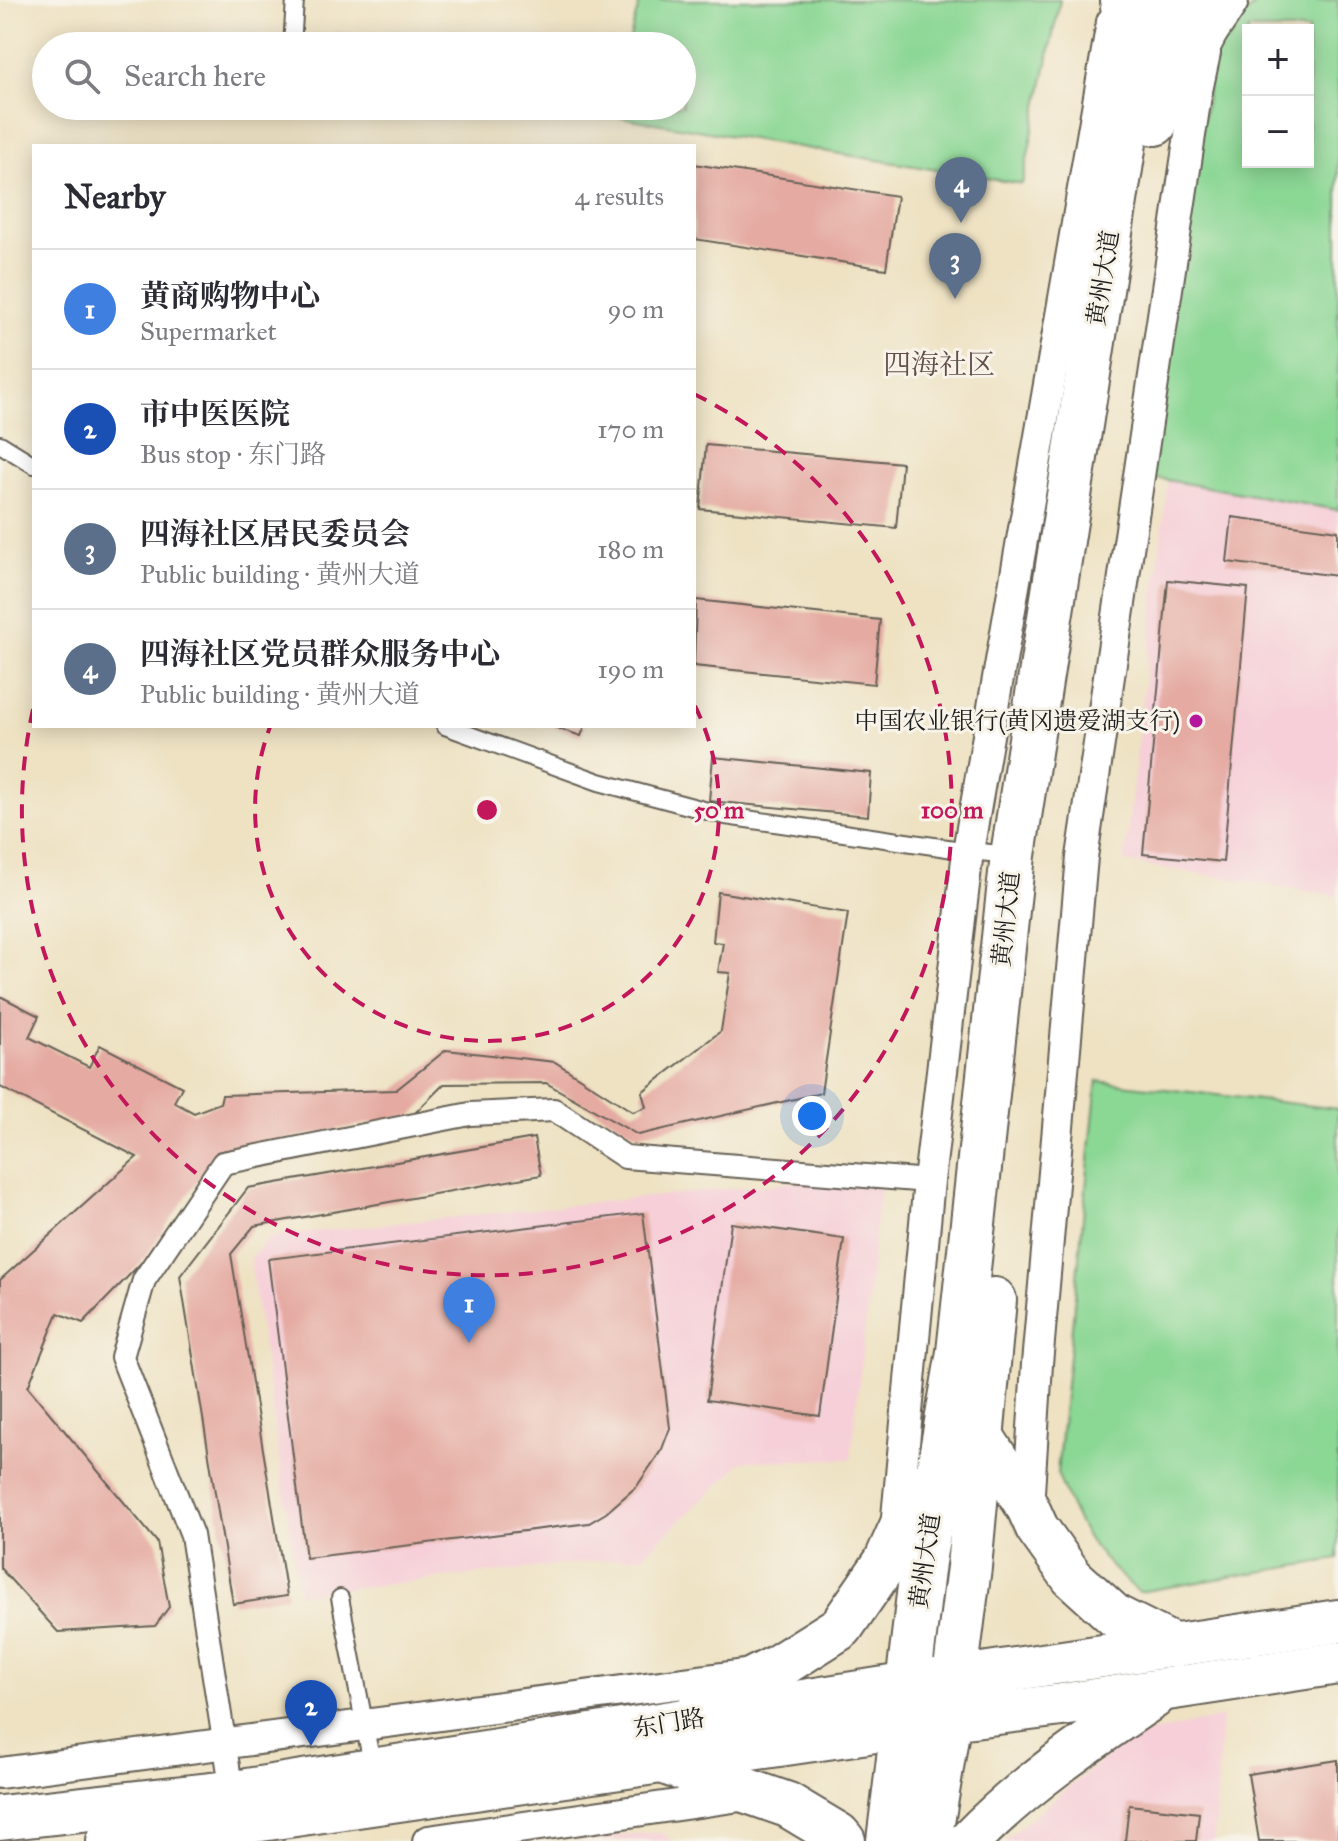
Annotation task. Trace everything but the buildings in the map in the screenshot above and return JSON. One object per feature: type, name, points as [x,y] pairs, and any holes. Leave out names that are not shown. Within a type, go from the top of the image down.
[{"type":"main road","points":[[1118,0],[1125,23],[1140,128]]},
{"type":"main road","name":"黄州大道","points":[[889,1841],[923,1562],[964,1429],[1038,850],[1140,128],[1150,0]]},
{"type":"main road","name":"黄州大道","points":[[929,1841],[969,1567],[959,1352],[1013,855],[1140,128],[1207,8]]},
{"type":"main road","points":[[843,1841],[788,1805],[756,1794],[664,1743],[841,1627],[862,1600],[964,1429],[1028,1508],[1037,1528],[1072,1577],[1115,1616],[1175,1646]]},
{"type":"main road","name":"东门路","points":[[109,1841],[664,1743],[952,1698],[1175,1646],[1338,1621]]},
{"type":"main road","name":"东门路","points":[[952,1698],[1166,1689],[1338,1663]]},
{"type":"main road","points":[[972,1839],[1078,1748],[1166,1689]]},
{"type":"main road","name":"东门路","points":[[0,1818],[232,1792],[374,1771],[664,1743]]},
{"type":"street","points":[[894,1545],[929,1181],[968,851],[1118,0]]},
{"type":"street","points":[[1028,1508],[1037,1364],[1082,857],[1207,8]]},
{"type":"street","points":[[232,1792],[192,1535],[122,1357],[144,1280],[223,1163],[470,1114],[554,1110],[625,1157],[929,1181]]},
{"type":"street","points":[[0,1773],[770,1671]]},
{"type":"street","points":[[428,1841],[756,1794]]},
{"type":"lane","points":[[293,32],[295,0]]},
{"type":"lane","points":[[0,444],[32,464]]},
{"type":"lane","points":[[450,728],[599,782],[726,816],[1013,855]]},
{"type":"lane","points":[[340,1598],[374,1771]]},
{"type":"shaded area","points":[[1168,480],[1338,510],[1338,896],[1124,862]]},
{"type":"shaded area","points":[[832,1178],[880,1186],[851,1459],[743,1461],[643,1556],[299,1594],[250,1259],[271,1236]]},
{"type":"shaded area","points":[[1222,1717],[1214,1841],[1003,1841],[1129,1738]]},
{"type":"shaded area","points":[[660,1832],[672,1841],[571,1840]]},
{"type":"green space","points":[[640,0],[1060,0],[1022,184],[636,120],[696,120],[696,32],[632,32]]},
{"type":"green space","points":[[1260,0],[1338,0],[1338,510],[1143,476],[1216,43]]},
{"type":"green space","points":[[1097,1081],[1338,1109],[1338,1559],[1139,1592],[1098,1552],[1072,1510],[1057,1473]]},
{"type":"place","name":"四海社区党员群众服务中心","points":[[961,223]]},
{"type":"place","name":"四海社区居民委员会","points":[[955,299]]},
{"type":"place","name":"中国农业银行(黄冈遗爱湖支行)","points":[[1196,721]]},
{"type":"place","name":"黄商购物中心","points":[[469,1343]]},
{"type":"place","name":"市中医医院","points":[[311,1746]]},
{"type":"district","name":"四海社区","points":[[939,364]]}]
